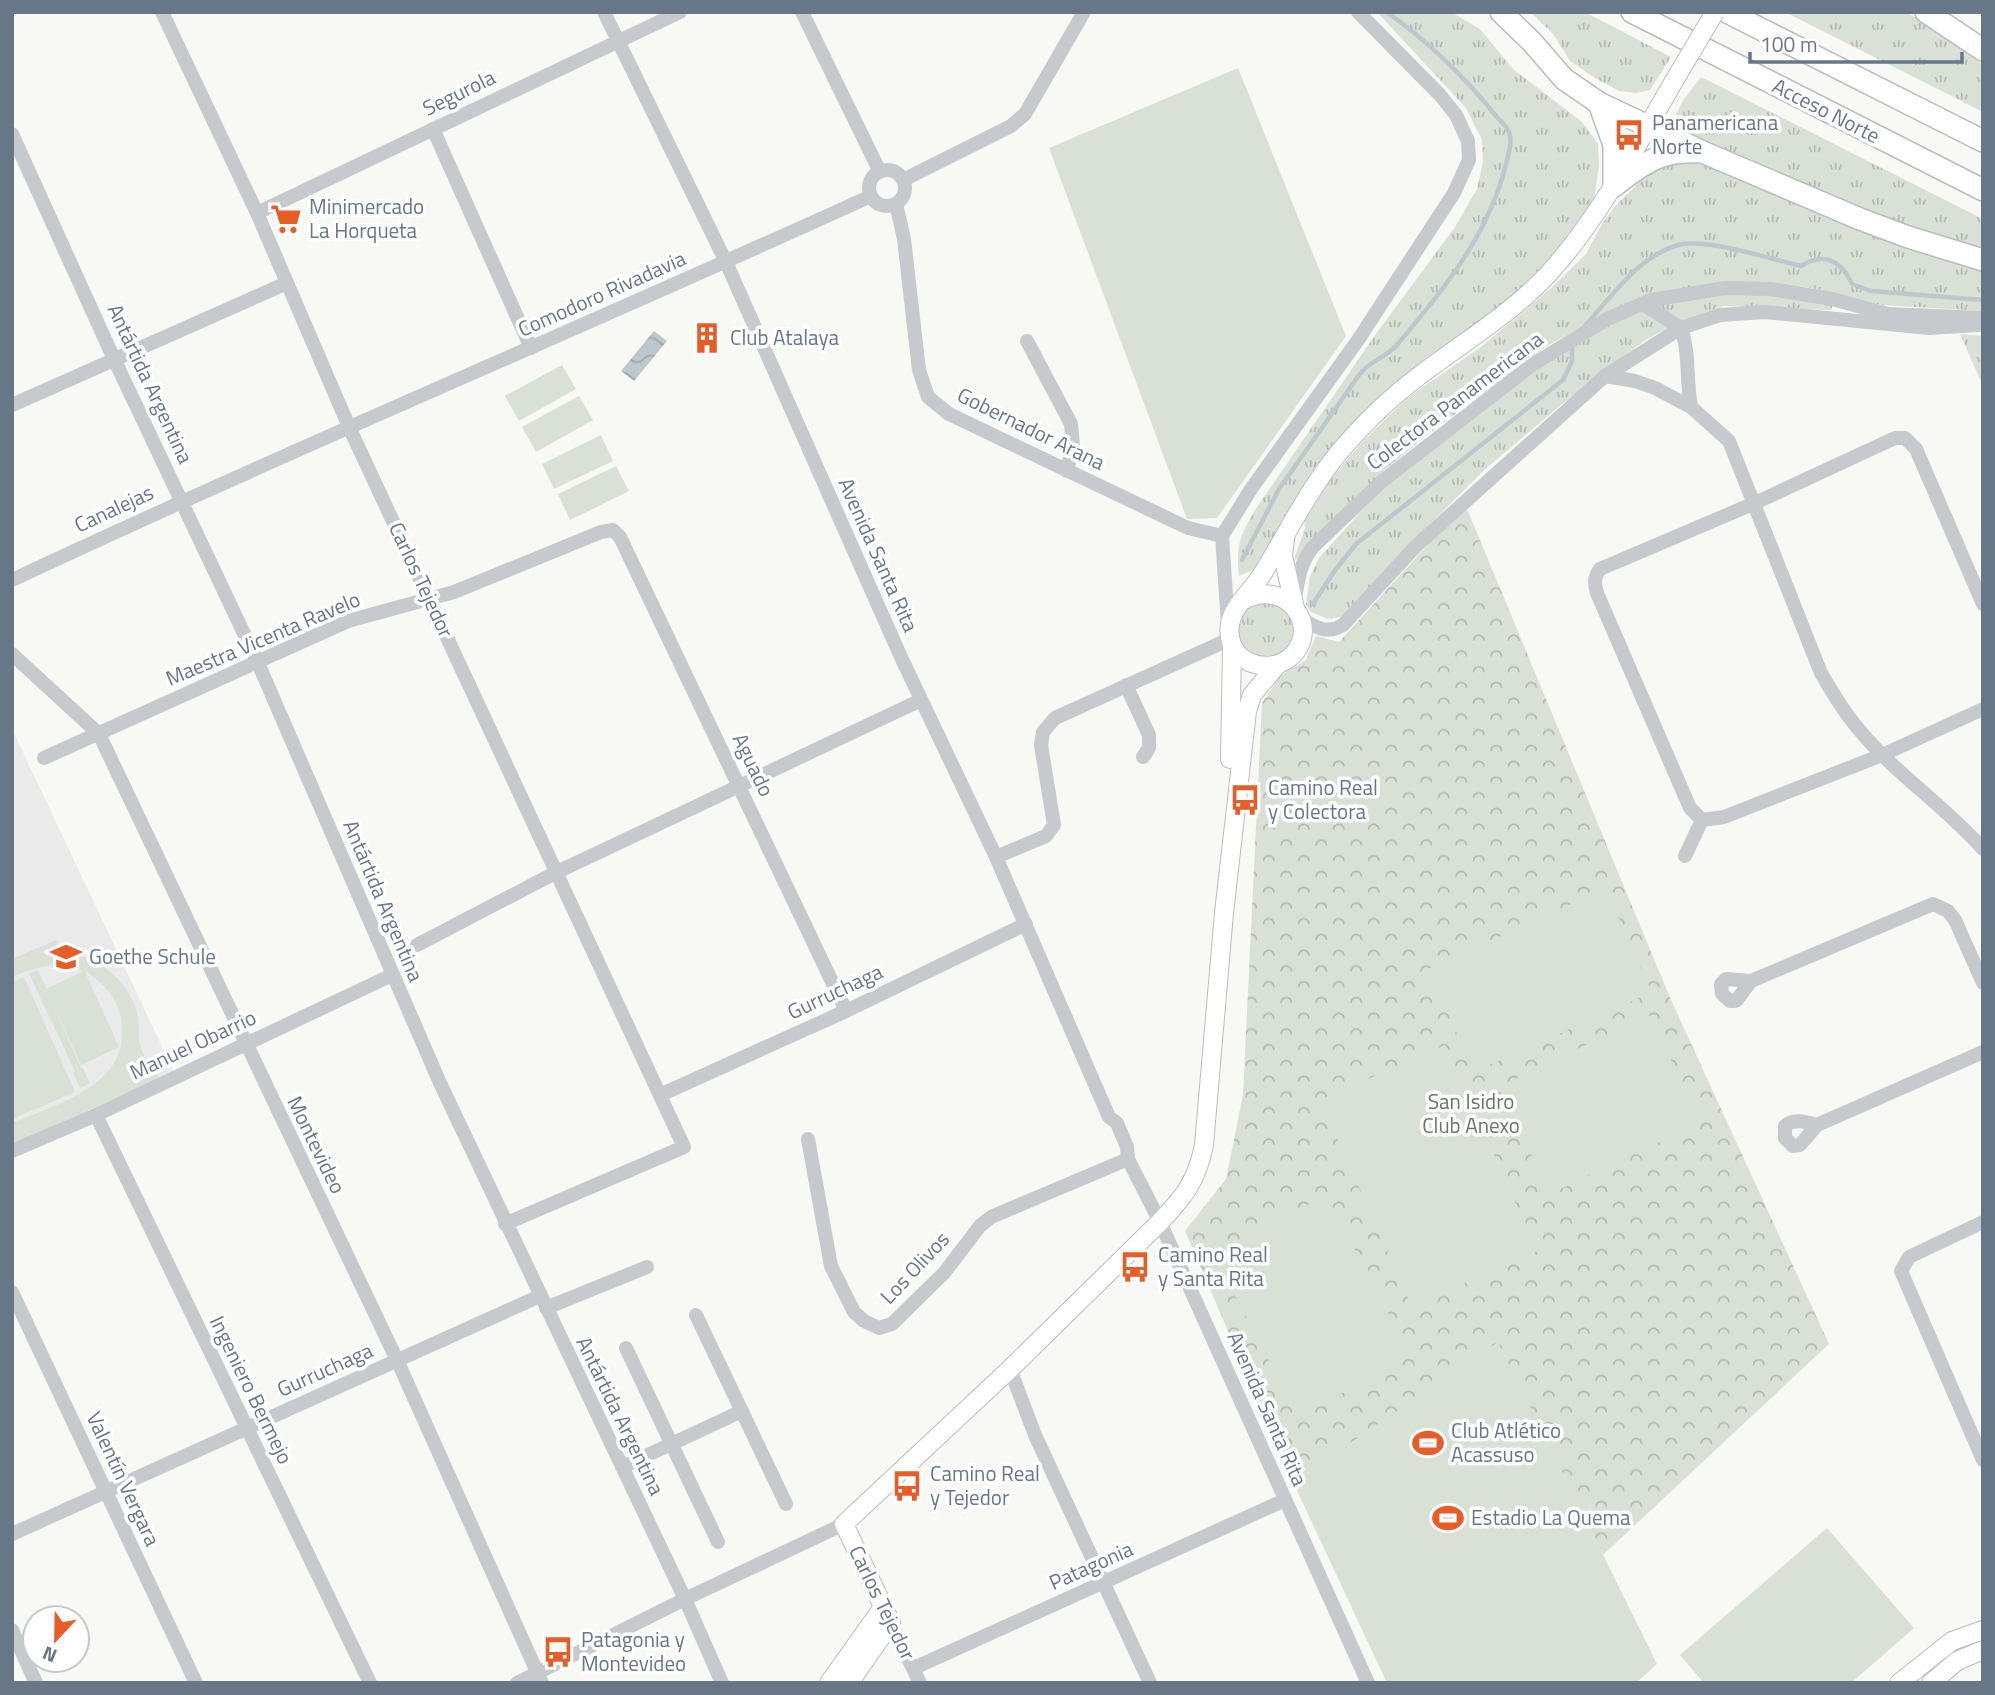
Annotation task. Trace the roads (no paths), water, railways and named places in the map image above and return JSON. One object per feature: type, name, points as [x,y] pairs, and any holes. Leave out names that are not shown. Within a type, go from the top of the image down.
[{"type":"highway","points":[[1501,12],[1564,79],[1599,103],[1705,153],[1887,230],[1983,260]]},
{"type":"highway","name":"Acceso Norte","points":[[1632,12],[1983,190]]},
{"type":"highway","name":"Acceso Norte","points":[[1727,12],[1983,141]]},
{"type":"highway","points":[[1926,12],[1983,50]]},
{"type":"highway","points":[[1599,103],[1614,145],[1614,186]]},
{"type":"highway","points":[[1614,186],[1642,165],[1661,155],[1679,151],[1705,153]]},
{"type":"main road","points":[[1224,913],[1232,719],[1230,621],[1234,610],[1259,579],[1319,479],[1361,428],[1408,385],[1519,302],[1579,239],[1614,186],[1715,12]]},
{"type":"main road","points":[[844,1524],[1010,1369],[1182,1200],[1200,1167],[1224,913],[1247,711],[1252,695],[1277,665],[1295,651],[1301,641],[1297,609],[1283,556],[1286,536]]},
{"type":"main road","points":[[1242,601],[1252,595],[1276,594],[1297,609]]},
{"type":"main road","points":[[1230,639],[1244,659],[1265,666],[1277,665]]},
{"type":"main road","name":"Carlos Tejedor","points":[[844,1524],[887,1615]]},
{"type":"main road","points":[[829,1683],[887,1615]]},
{"type":"main road","points":[[849,1683],[887,1615]]},
{"type":"main road","points":[[1899,1683],[1952,1641],[1983,1630]]},
{"type":"main road","points":[[1931,1683],[1957,1661],[1983,1650]]},
{"type":"street","name":"Carlos Tejedor","points":[[162,12],[257,213],[350,429],[684,1147],[505,1224]]},
{"type":"street","name":"Avenida Santa Rita","points":[[604,12],[726,262],[921,700],[996,857],[1109,1117],[1117,1123],[1127,1147],[1127,1156],[1160,1222],[1368,1683]]},
{"type":"street","name":"Segurola","points":[[257,213],[680,12]]},
{"type":"street","points":[[802,12],[880,172]]},
{"type":"street","points":[[903,180],[1011,125],[1025,114],[1083,12]]},
{"type":"street","points":[[996,857],[1046,836],[1054,825],[1041,745],[1043,732],[1055,718],[1230,639],[1222,536],[1251,489],[1358,340],[1454,193],[1469,160],[1468,141],[1456,115],[1440,95],[1358,12]]},
{"type":"street","points":[[433,129],[531,348]]},
{"type":"street","name":"Antártida Argentina","points":[[12,134],[114,359],[258,663],[392,975],[505,1224],[685,1599],[722,1683]]},
{"type":"street","points":[[890,171],[903,180],[903,196],[896,204],[884,206],[871,196],[869,190],[872,179],[880,172],[890,171]]},
{"type":"street","name":"Comodoro Rivadavia","points":[[350,429],[871,196]]},
{"type":"street","name":"Gobernador Arana","points":[[896,204],[904,239],[919,370],[928,397],[948,414],[1067,471],[1188,528],[1222,536]]},
{"type":"street","points":[[12,405],[287,283]]},
{"type":"street","name":"Colectora Panamericana","points":[[1297,609],[1298,575],[1304,559],[1315,545],[1381,482],[1532,365],[1607,319],[1643,304],[1684,293],[1726,288],[1771,289],[1832,299],[1888,314],[1983,318]]},
{"type":"street","points":[[1643,304],[1681,328],[1686,351],[1686,383],[1690,407]]},
{"type":"street","points":[[1297,609],[1324,630],[1343,625],[1417,545],[1605,376],[1681,328],[1720,315],[1765,312],[1930,328],[1983,325]]},
{"type":"street","points":[[1027,341],[1070,424],[1073,446],[1067,471]]},
{"type":"street","points":[[1605,376],[1635,381],[1655,388],[1690,407],[1729,441],[1821,673],[1859,731],[1983,849]]},
{"type":"street","name":"Canalejas","points":[[12,580],[183,500],[350,429]]},
{"type":"street","points":[[1702,820],[1690,808],[1597,593],[1595,576],[1600,569],[1755,503],[1895,438],[1905,438],[1916,449],[1983,604]]},
{"type":"street","name":"Maestra Vicenta Ravelo","points":[[44,758],[348,621],[469,586],[601,532],[613,530],[620,537]]},
{"type":"street","name":"Aguado","points":[[620,537],[846,1011]]},
{"type":"street","name":"Montevideo","points":[[12,654],[99,734],[397,1360],[540,1678]]},
{"type":"street","points":[[1126,685],[1150,735],[1149,748],[1143,757]]},
{"type":"street","points":[[417,945],[555,873],[921,700]]},
{"type":"street","points":[[1702,820],[1724,817],[1882,755],[1983,709]]},
{"type":"street","points":[[1685,856],[1702,820]]},
{"type":"street","points":[[1751,981],[1933,904],[1948,911],[1955,920],[1981,973]]},
{"type":"street","name":"Gurruchaga","points":[[660,1095],[846,1011],[1026,925]]},
{"type":"street","name":"Manuel Obarrio","points":[[12,1151],[96,1115],[392,975]]},
{"type":"street","points":[[1817,1125],[1983,1052]]},
{"type":"street","name":"Ingeniero Bermejo","points":[[96,1115],[245,1429],[370,1683]]},
{"type":"street","name":"Los Olivos","points":[[808,1139],[831,1266],[854,1312],[864,1321],[879,1328],[892,1324],[944,1273],[980,1226],[991,1217],[1127,1156]]},
{"type":"street","points":[[1983,1222],[1909,1257],[1901,1270],[1983,1460]]},
{"type":"street","name":"Gurruchaga","points":[[12,1534],[397,1360],[543,1302],[647,1267]]},
{"type":"street","name":"Valentín Vergara","points":[[12,1292],[196,1683]]},
{"type":"street","points":[[696,1315],[786,1504]]},
{"type":"street","points":[[626,1348],[718,1542]]},
{"type":"street","points":[[1010,1369],[1035,1435],[1150,1683]]},
{"type":"street","points":[[622,1467],[742,1411]]},
{"type":"street","name":"Patagonia","points":[[914,1668],[1285,1500]]},
{"type":"street","points":[[517,1683],[540,1678],[685,1599],[844,1524]]},
{"type":"street","name":"Carlos Tejedor","points":[[887,1615],[920,1683]]},
{"type":"street","points":[[12,1630],[36,1683]]},
{"type":"water","points":[[654,331],[667,341],[634,381],[621,371]]},
{"type":"waterway","points":[[1242,560],[1279,489],[1359,375],[1367,366],[1396,346],[1462,261],[1488,215],[1506,164],[1510,140],[1505,126],[1445,60],[1387,12]]},
{"type":"waterway","points":[[1585,326],[1638,268],[1664,250],[1691,244],[1722,247],[1801,266],[1824,259],[1843,269],[1852,284],[1871,291],[1983,300]]},
{"type":"waterway","points":[[1313,604],[1356,544],[1563,380],[1572,361],[1572,344]]},
{"type":"place","name":"Panamericana Norte","points":[[1629,135]]},
{"type":"place","name":"Minimercado La Horqueta","points":[[286,219]]},
{"type":"place","name":"Club Atalaya","points":[[707,338]]},
{"type":"place","name":"Camino Real y Colectora","points":[[1245,800]]},
{"type":"place","name":"Goethe Schule","points":[[66,957]]},
{"type":"place","name":"Camino Real y Santa Rita","points":[[1135,1267]]},
{"type":"place","name":"Club Atlético Acassuso","points":[[1428,1443]]},
{"type":"place","name":"Camino Real y Tejedor","points":[[907,1486]]},
{"type":"place","name":"Estadio La Quema","points":[[1448,1518]]},
{"type":"place","name":"Patagonia y Montevideo","points":[[558,1652]]},
{"type":"park label","name":"San Isidro Club Anexo","points":[[1471,1114]]}]
